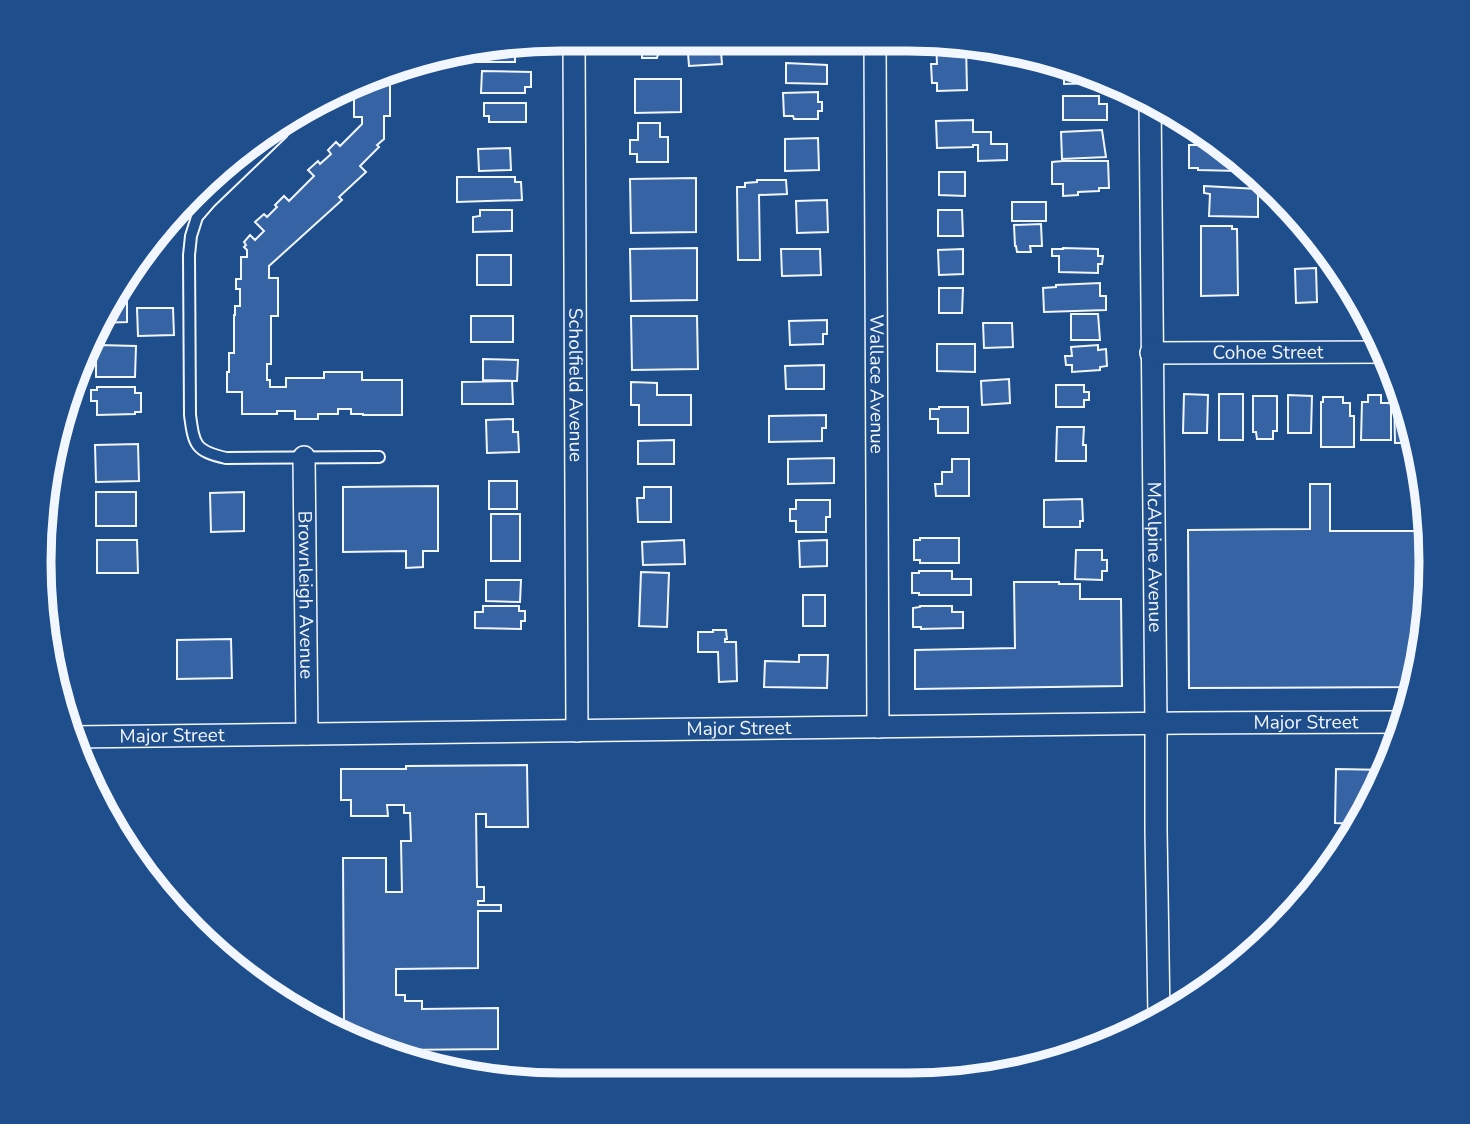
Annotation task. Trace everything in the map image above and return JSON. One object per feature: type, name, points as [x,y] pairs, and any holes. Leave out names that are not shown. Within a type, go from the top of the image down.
[{"type":"street","name":"Scholfield Avenue","points":[[574,51],[577,731]]},
{"type":"street","name":"Wallace Avenue","points":[[875,51],[878,727]]},
{"type":"street","name":"McAlpine Avenue","points":[[1150,112],[1159,1008]]},
{"type":"street","name":"Cohoe Street","points":[[1151,353],[1374,352]]},
{"type":"street","name":"Brownleigh Avenue","points":[[304,457],[307,734]]},
{"type":"street","name":"Major Street","points":[[82,737],[1393,722]]},
{"type":"lane","points":[[277,137],[210,202],[197,217],[191,236],[190,415],[194,438],[206,453],[226,458],[379,457]]},
{"type":"building","points":[[642,51],[671,51],[671,54],[658,54],[657,58],[642,58]]},
{"type":"building","points":[[688,51],[721,51],[722,64],[689,66]]},
{"type":"building","points":[[936,52],[966,54],[967,90],[937,91],[937,83],[932,83],[931,64],[937,64]]},
{"type":"building","points":[[515,53],[515,62],[477,62],[477,58]]},
{"type":"building","points":[[786,63],[827,65],[827,84],[786,83]]},
{"type":"building","points":[[482,71],[531,72],[531,87],[525,87],[525,93],[481,93]]},
{"type":"building","points":[[1064,76],[1086,83],[1064,84]]},
{"type":"building","points":[[635,79],[681,79],[681,112],[635,113]]},
{"type":"building","points":[[390,81],[390,116],[384,116],[384,139],[360,166],[366,172],[339,197],[342,200],[269,266],[269,278],[278,278],[278,316],[271,316],[271,364],[267,364],[267,380],[270,380],[270,387],[286,387],[286,378],[324,378],[324,372],[362,372],[362,380],[402,380],[402,415],[351,414],[351,409],[338,409],[338,414],[318,414],[318,419],[295,419],[295,411],[242,414],[242,392],[227,392],[227,372],[229,353],[234,353],[235,306],[240,306],[240,289],[236,289],[236,279],[241,279],[241,257],[247,257],[244,242],[250,235],[255,240],[264,231],[255,222],[264,214],[267,217],[284,196],[289,201],[314,176],[308,170],[318,161],[320,164],[331,154],[328,150],[336,142],[340,146],[362,124],[362,117],[354,117],[354,95]]},
{"type":"building","points":[[818,92],[822,111],[818,111],[818,119],[794,119],[793,116],[784,116],[783,93]]},
{"type":"building","points":[[1063,96],[1099,96],[1099,104],[1107,104],[1107,120],[1063,120]]},
{"type":"building","points":[[484,103],[526,103],[526,122],[489,122],[489,116],[484,116]]},
{"type":"building","points":[[973,120],[973,132],[991,132],[991,144],[1007,144],[1007,160],[978,161],[978,145],[937,148],[936,121]]},
{"type":"building","points":[[638,123],[660,123],[660,137],[668,137],[668,162],[637,162],[637,154],[630,154],[630,140],[638,140]]},
{"type":"building","points":[[1102,130],[1106,157],[1062,159],[1061,132]]},
{"type":"building","points":[[818,138],[819,170],[785,171],[785,139]]},
{"type":"building","points":[[1199,142],[1237,171],[1189,168],[1189,145],[1197,145]]},
{"type":"building","points":[[510,148],[511,170],[479,171],[478,149]]},
{"type":"building","points":[[1108,161],[1109,188],[1063,196],[1063,184],[1052,184],[1052,162]]},
{"type":"building","points":[[939,172],[965,172],[965,196],[939,195]]},
{"type":"building","points":[[457,177],[515,177],[515,182],[521,182],[522,200],[457,202]]},
{"type":"building","points":[[696,178],[696,232],[631,233],[630,179]]},
{"type":"building","points":[[757,180],[786,180],[787,194],[759,195],[760,260],[738,260],[737,187],[745,187],[745,183]]},
{"type":"building","points":[[1204,186],[1257,189],[1258,217],[1209,216],[1210,194],[1204,193]]},
{"type":"building","points":[[827,200],[828,232],[797,233],[796,201]]},
{"type":"building","points":[[1012,202],[1046,202],[1046,221],[1012,221]]},
{"type":"building","points":[[480,210],[512,210],[512,231],[473,232],[473,217],[480,216]]},
{"type":"building","points":[[938,210],[962,210],[963,236],[938,236]]},
{"type":"building","points":[[1041,224],[1042,246],[1030,246],[1031,252],[1017,252],[1014,225]]},
{"type":"building","points":[[1201,226],[1232,226],[1232,229],[1237,229],[1238,295],[1201,296]]},
{"type":"building","points":[[697,248],[697,300],[631,301],[630,249]]},
{"type":"building","points":[[781,249],[820,249],[821,275],[782,276]]},
{"type":"building","points":[[963,249],[963,274],[939,275],[938,250]]},
{"type":"building","points":[[1052,249],[1098,249],[1098,256],[1103,256],[1102,264],[1098,264],[1098,273],[1059,272],[1059,256],[1052,256]]},
{"type":"building","points":[[477,255],[511,255],[511,285],[477,285]]},
{"type":"building","points":[[1316,268],[1317,302],[1296,303],[1295,269]]},
{"type":"building","points":[[1100,283],[1100,296],[1106,296],[1106,310],[1044,312],[1043,288]]},
{"type":"building","points":[[939,288],[963,288],[962,313],[939,313]]},
{"type":"building","points":[[127,294],[127,322],[110,323]]},
{"type":"building","points":[[137,308],[173,308],[174,335],[138,336]]},
{"type":"building","points":[[1071,314],[1098,314],[1100,340],[1071,340]]},
{"type":"building","points":[[471,316],[513,316],[513,342],[471,342]]},
{"type":"building","points":[[631,316],[697,316],[698,369],[632,370]]},
{"type":"building","points":[[827,320],[827,334],[823,334],[823,344],[790,345],[789,321]]},
{"type":"building","points":[[983,323],[1012,323],[1013,347],[984,348]]},
{"type":"building","points":[[937,344],[975,344],[975,372],[937,371]]},
{"type":"building","points":[[99,345],[136,346],[135,377],[96,377],[94,357]]},
{"type":"building","points":[[1098,345],[1098,350],[1106,349],[1107,366],[1100,367],[1100,370],[1072,372],[1072,365],[1066,365],[1065,356],[1072,356],[1071,347]]},
{"type":"building","points":[[483,359],[518,360],[517,381],[483,380]]},
{"type":"building","points":[[824,365],[824,389],[786,389],[785,366]]},
{"type":"building","points":[[1009,379],[1010,403],[982,405],[981,381]]},
{"type":"building","points":[[512,381],[513,404],[462,404],[462,382]]},
{"type":"building","points":[[631,382],[657,383],[657,395],[691,395],[691,425],[639,425],[639,405],[631,405]]},
{"type":"building","points":[[1056,385],[1084,385],[1084,392],[1089,392],[1089,400],[1084,400],[1084,407],[1056,407]]},
{"type":"building","points":[[97,387],[135,387],[135,393],[141,393],[141,412],[97,415],[97,401],[91,401],[91,390],[97,390]]},
{"type":"building","points":[[1184,394],[1208,395],[1207,433],[1183,433]]},
{"type":"building","points":[[1219,394],[1243,394],[1243,440],[1219,440]]},
{"type":"building","points":[[1288,395],[1312,396],[1311,433],[1288,433]]},
{"type":"building","points":[[1368,395],[1381,395],[1381,403],[1391,403],[1391,440],[1361,440],[1362,402],[1368,402]]},
{"type":"building","points":[[1253,396],[1277,396],[1277,431],[1273,431],[1273,439],[1257,439],[1256,432],[1253,432]]},
{"type":"building","points":[[1323,397],[1343,397],[1343,403],[1350,403],[1350,416],[1354,416],[1354,447],[1321,447]]},
{"type":"building","points":[[1394,405],[1406,448],[1404,443],[1395,443]]},
{"type":"building","points":[[968,407],[968,433],[938,433],[938,419],[930,419],[930,409]]},
{"type":"building","points":[[826,415],[822,441],[769,442],[769,416]]},
{"type":"building","points":[[513,419],[513,432],[518,432],[519,452],[487,453],[486,420]]},
{"type":"building","points":[[1057,427],[1084,427],[1086,461],[1056,461]]},
{"type":"building","points":[[674,440],[674,464],[638,464],[638,441]]},
{"type":"building","points":[[138,444],[139,481],[96,482],[95,445]]},
{"type":"building","points":[[834,458],[834,483],[788,484],[788,459]]},
{"type":"building","points":[[952,459],[969,459],[969,496],[936,496],[935,484],[942,484],[942,472],[952,472]]},
{"type":"building","points":[[489,481],[517,481],[517,509],[489,509]]},
{"type":"building","points":[[1310,484],[1330,484],[1330,531],[1418,531],[1415,629],[1404,687],[1189,688],[1188,530],[1310,529]]},
{"type":"building","points":[[438,486],[438,551],[423,551],[423,567],[406,568],[406,551],[343,552],[343,487]]},
{"type":"building","points":[[644,487],[671,487],[671,522],[638,522],[637,498],[644,498]]},
{"type":"building","points":[[96,492],[136,492],[136,526],[96,526]]},
{"type":"building","points":[[244,492],[244,531],[211,532],[210,493]]},
{"type":"building","points":[[1082,499],[1083,521],[1080,521],[1080,527],[1044,527],[1044,500]]},
{"type":"building","points":[[796,500],[830,500],[830,517],[826,517],[826,532],[796,532],[796,521],[790,521],[790,509],[796,509]]},
{"type":"building","points":[[491,514],[520,514],[520,561],[491,561]]},
{"type":"building","points":[[959,538],[959,563],[920,563],[920,560],[914,560],[914,540]]},
{"type":"building","points":[[97,540],[137,540],[138,573],[97,573]]},
{"type":"building","points":[[684,540],[685,564],[643,565],[642,542]]},
{"type":"building","points":[[827,540],[827,566],[800,567],[799,541]]},
{"type":"building","points":[[1076,550],[1102,550],[1102,560],[1107,560],[1107,571],[1102,571],[1102,580],[1075,579]]},
{"type":"building","points":[[952,571],[952,579],[971,579],[971,595],[912,593],[912,573]]},
{"type":"building","points":[[641,572],[669,573],[667,627],[639,626]]},
{"type":"building","points":[[486,580],[521,580],[520,602],[486,601]]},
{"type":"building","points":[[1014,582],[1080,584],[1080,599],[1121,599],[1122,686],[915,689],[915,650],[1015,648]]},
{"type":"building","points":[[803,595],[825,595],[825,626],[803,626]]},
{"type":"building","points":[[483,606],[519,606],[519,611],[525,611],[525,621],[521,621],[521,629],[475,628],[475,612],[483,612]]},
{"type":"building","points":[[952,606],[952,612],[963,612],[963,628],[913,627],[913,608]]},
{"type":"building","points":[[726,630],[725,642],[736,642],[737,681],[719,682],[718,652],[698,652],[698,632]]},
{"type":"building","points":[[231,639],[232,678],[177,679],[177,640]]},
{"type":"building","points":[[799,655],[828,655],[827,688],[764,687],[765,661],[799,662]]},
{"type":"building","points":[[527,765],[528,827],[486,827],[486,814],[476,814],[477,887],[484,887],[484,901],[478,901],[478,905],[501,905],[501,911],[478,911],[478,968],[396,969],[396,995],[405,995],[405,1001],[422,1001],[422,1009],[498,1008],[498,1049],[410,1050],[341,1023],[344,1023],[343,858],[386,858],[386,892],[402,892],[401,841],[411,841],[410,813],[404,813],[404,805],[387,805],[388,816],[351,816],[351,800],[341,800],[341,769],[406,769],[406,766]]},
{"type":"building","points":[[1336,769],[1375,770],[1347,824],[1335,823]]}]
